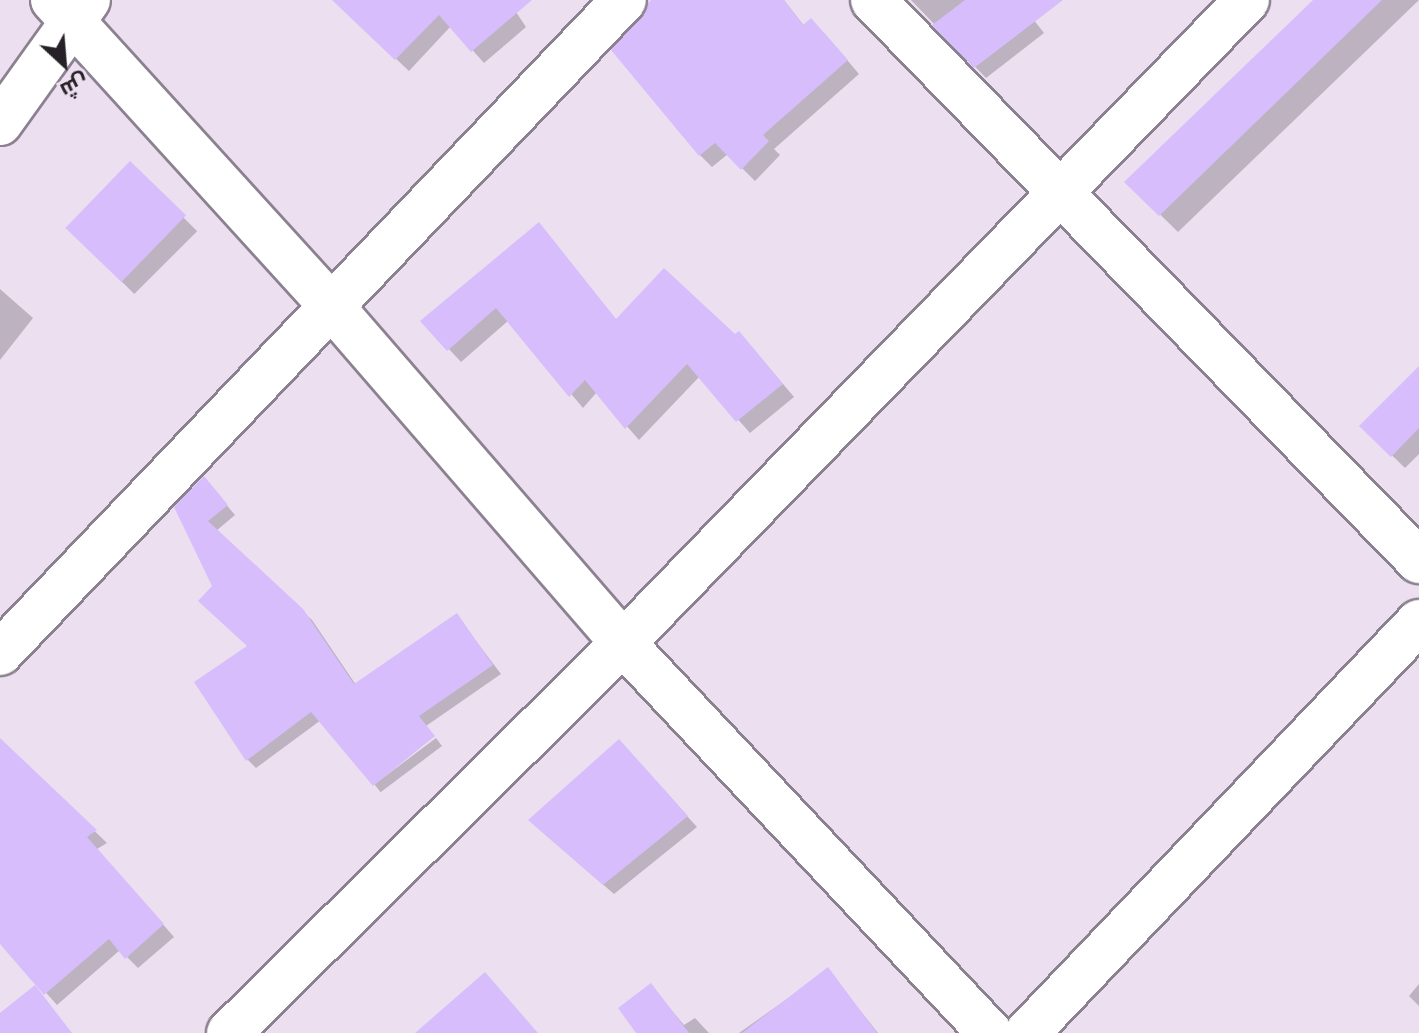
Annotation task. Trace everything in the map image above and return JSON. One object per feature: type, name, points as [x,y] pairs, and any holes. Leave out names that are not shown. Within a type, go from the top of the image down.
[{"type":"street","points":[[0,653],[624,0]]},
{"type":"street","points":[[873,0],[1419,561]]},
{"type":"street","points":[[229,1033],[623,643],[1057,192],[1247,0]]},
{"type":"street","points":[[0,123],[71,7],[623,643],[990,1033]]},
{"type":"street","points":[[1027,1033],[1419,622]]},
{"type":"building","points":[[332,0],[532,0],[471,52],[439,15],[395,60]]},
{"type":"building","points":[[651,0],[784,0],[803,25],[811,18],[848,60],[763,135],[769,141],[741,170],[715,143],[699,156],[611,50]]},
{"type":"building","points":[[965,0],[1063,0],[974,68],[932,25]]},
{"type":"building","points":[[1313,0],[1382,0],[1159,216],[1124,182]]},
{"type":"building","points":[[130,161],[186,215],[122,282],[65,228]]},
{"type":"building","points":[[539,222],[616,319],[664,268],[735,334],[739,331],[783,384],[736,422],[687,364],[625,429],[585,380],[569,397],[496,308],[447,351],[420,321]]},
{"type":"building","points":[[1419,366],[1419,428],[1391,457],[1359,426]]},
{"type":"building","points":[[204,476],[228,505],[208,521],[303,609],[354,684],[457,613],[493,665],[419,716],[435,736],[373,786],[311,712],[246,761],[194,682],[247,646],[198,601],[212,586],[174,507]]},
{"type":"building","points":[[0,738],[97,830],[87,837],[164,924],[125,959],[109,939],[44,995],[0,944]]},
{"type":"building","points":[[619,739],[688,816],[603,885],[528,820]]},
{"type":"building","points":[[828,967],[877,1033],[742,1033]]},
{"type":"building","points":[[485,972],[538,1033],[415,1033]]},
{"type":"building","points":[[651,983],[689,1033],[636,1033],[618,1008]]},
{"type":"building","points":[[35,985],[72,1033],[0,1033],[0,1013]]}]
